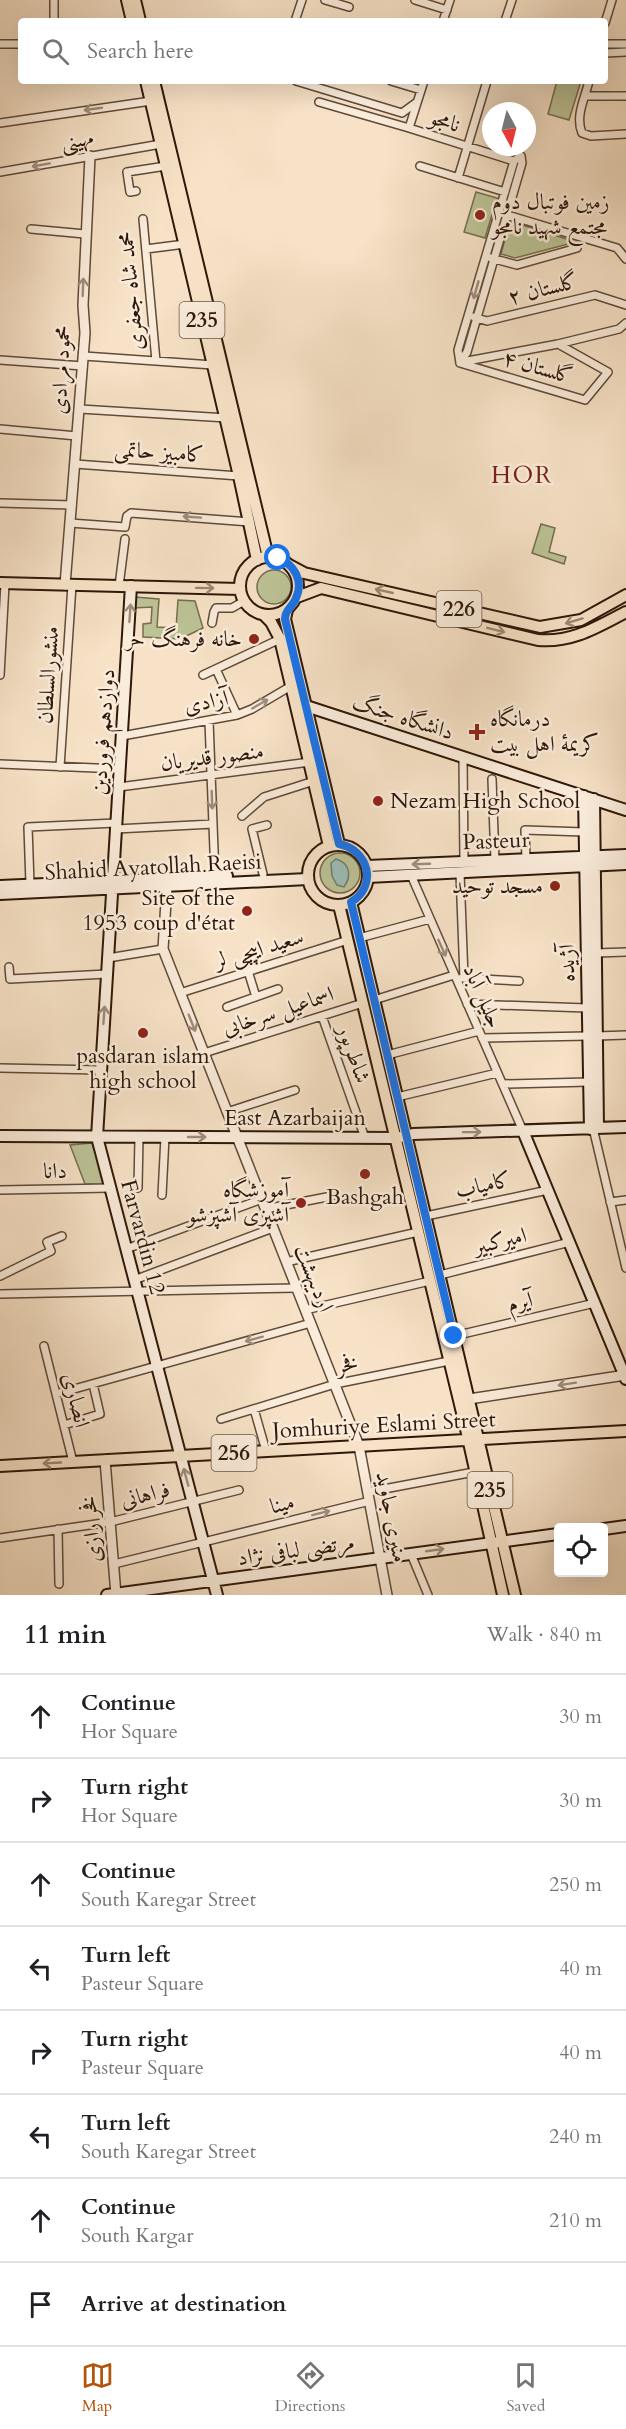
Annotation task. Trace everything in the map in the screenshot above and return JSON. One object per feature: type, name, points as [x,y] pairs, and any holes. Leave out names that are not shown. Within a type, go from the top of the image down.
[{"type":"main road","points":[[127,0],[131,18]]},
{"type":"main road","points":[[135,0],[139,18]]},
{"type":"main road","name":"235","points":[[147,84],[213,365],[230,417],[239,476],[257,560]]},
{"type":"main road","name":"235","points":[[155,84],[230,417],[268,557]]},
{"type":"main road","points":[[287,610],[276,615],[264,615],[252,611],[244,601],[240,589],[244,571],[257,560],[268,557],[282,560],[289,565],[297,577],[297,597],[287,610],[285,619],[306,706],[334,845]]},
{"type":"main road","name":"226","points":[[289,565],[304,573],[540,627],[581,620],[626,595]]},
{"type":"main road","points":[[3,584],[240,589]]},
{"type":"main road","name":"دوازدهم فروردین","points":[[113,885],[131,586]]},
{"type":"main road","name":"226","points":[[297,597],[321,588],[550,641],[586,634],[626,612]]},
{"type":"main road","points":[[264,615],[271,622],[280,639],[314,781],[334,845]]},
{"type":"main road","name":"دانشگاه جنگ","points":[[306,706],[626,810]]},
{"type":"main road","name":"آژیده","points":[[589,798],[584,832],[590,861],[596,953],[589,1082],[593,1128]]},
{"type":"main road","name":"آژیده","points":[[589,798],[587,1008],[592,1036],[593,1128]]},
{"type":"main road","points":[[334,845],[358,853],[367,872],[364,889],[351,902],[339,905],[321,899],[311,888],[308,876],[315,856],[334,845]]},
{"type":"main road","name":"Pasteur","points":[[367,872],[590,861],[626,855]]},
{"type":"main road","name":"Pasteur","points":[[483,866],[495,861],[526,859],[571,862]]},
{"type":"main road","name":"Pasteur","points":[[590,861],[626,864]]},
{"type":"main road","name":"Pasteur","points":[[367,872],[411,875],[462,867]]},
{"type":"main road","name":"Shahid Ayatollah Raeisi","points":[[167,882],[215,876],[263,874],[308,876]]},
{"type":"main road","name":"Shahid Ayatollah Raeisi","points":[[0,894],[113,885],[308,876]]},
{"type":"main road","name":"Shahid Ayatollah Raeisi","points":[[0,885],[113,885]]},
{"type":"main road","name":"Farvardin 12","points":[[113,885],[97,1137],[217,1595]]},
{"type":"main road","name":"235","points":[[351,902],[353,939]]},
{"type":"main road","name":"235","points":[[339,905],[353,939],[401,1137],[418,1232],[454,1336],[469,1399],[473,1439]]},
{"type":"main road","name":"235","points":[[368,1001],[387,1055],[397,1096],[401,1137],[426,1216],[449,1360],[502,1541],[515,1595]]},
{"type":"main road","name":"East Azarbaijan","points":[[0,1136],[364,1138],[626,1127]]},
{"type":"main road","points":[[523,1131],[625,1376]]},
{"type":"main road","name":"Jomhuriye Eslami Street","points":[[0,1466],[626,1431]]},
{"type":"main road","points":[[473,1439],[474,1472],[503,1595]]},
{"type":"main road","points":[[608,1528],[626,1526]]},
{"type":"main road","name":"مرتضی لبافی نژاد","points":[[113,1595],[554,1534]]},
{"type":"street","points":[[54,0],[54,18]]},
{"type":"street","points":[[296,18],[302,0]]},
{"type":"street","points":[[325,0],[349,7]]},
{"type":"street","points":[[415,0],[447,10]]},
{"type":"street","points":[[444,18],[450,0]]},
{"type":"street","points":[[506,18],[512,0]]},
{"type":"street","points":[[607,18],[612,0]]},
{"type":"street","points":[[0,44],[18,44]]},
{"type":"street","points":[[608,44],[626,44]]},
{"type":"street","points":[[608,52],[626,52]]},
{"type":"street","points":[[306,84],[402,113],[417,102]]},
{"type":"street","points":[[401,84],[421,90]]},
{"type":"street","name":"نامجو","points":[[423,84],[409,128],[514,161]]},
{"type":"street","points":[[458,178],[486,84]]},
{"type":"street","points":[[588,84],[578,124],[582,133],[591,136],[626,134]]},
{"type":"street","points":[[585,96],[626,96]]},
{"type":"street","points":[[0,123],[151,101]]},
{"type":"street","points":[[319,102],[409,128]]},
{"type":"street","name":"مهینی","points":[[0,172],[161,144]]},
{"type":"street","name":"محمود مرادی","points":[[69,585],[70,523],[84,356],[85,234],[90,156]]},
{"type":"street","points":[[460,363],[458,350],[468,315],[486,257],[503,214],[522,164],[521,156],[514,161],[505,192],[503,214],[494,259],[467,352],[460,363]]},
{"type":"street","points":[[136,191],[130,192],[127,172],[166,166]]},
{"type":"street","points":[[420,166],[505,192]]},
{"type":"street","points":[[503,214],[617,248],[626,259]]},
{"type":"street","name":"محمد شاه جعفری","points":[[143,219],[156,361]]},
{"type":"street","points":[[31,229],[85,234]]},
{"type":"street","points":[[146,249],[185,244]]},
{"type":"street","points":[[486,257],[517,265],[577,248]]},
{"type":"street","name":"گلستان ۲","points":[[468,315],[487,321],[595,295],[626,305]]},
{"type":"street","points":[[460,363],[558,344],[619,329],[626,323]]},
{"type":"street","name":"گلستان ۴","points":[[460,363],[585,400],[608,372],[558,344]]},
{"type":"street","points":[[84,356],[213,365]]},
{"type":"street","points":[[0,360],[83,366]]},
{"type":"street","points":[[80,409],[230,417]]},
{"type":"street","points":[[0,429],[77,436]]},
{"type":"street","name":"کامبیز حاتمی","points":[[75,464],[239,476]]},
{"type":"street","points":[[0,503],[72,505]]},
{"type":"street","points":[[70,523],[125,527],[127,516],[131,513],[250,522]]},
{"type":"street","points":[[118,586],[124,539]]},
{"type":"street","points":[[0,675],[3,584]]},
{"type":"street","name":"منشورالسلطان","points":[[60,766],[69,585]]},
{"type":"street","points":[[212,623],[216,608],[232,608],[244,601]]},
{"type":"street","points":[[203,675],[280,639]]},
{"type":"street","points":[[216,669],[237,715]]},
{"type":"street","name":"آزادی","points":[[122,736],[237,715],[252,709],[291,686]]},
{"type":"street","points":[[209,721],[215,876]]},
{"type":"street","points":[[463,757],[467,820],[462,867],[458,977],[519,981]]},
{"type":"street","name":"منصور قدیریان","points":[[119,787],[310,762]]},
{"type":"street","points":[[0,764],[120,769]]},
{"type":"street","points":[[492,779],[495,861]]},
{"type":"street","points":[[242,816],[264,797],[314,781]]},
{"type":"street","points":[[30,884],[28,827],[213,824]]},
{"type":"street","points":[[263,874],[252,829],[267,825]]},
{"type":"street","points":[[526,859],[525,830],[584,832]]},
{"type":"street","name":"جلیل آباد","points":[[411,875],[458,977],[467,1004],[523,1131]]},
{"type":"street","name":"اردیبهشت","points":[[167,882],[162,949],[359,1446]]},
{"type":"street","name":"سعید ایپچی لر","points":[[180,993],[353,939],[430,919]]},
{"type":"street","points":[[108,958],[162,949]]},
{"type":"street","points":[[596,953],[626,952]]},
{"type":"street","points":[[9,967],[10,979],[107,974]]},
{"type":"street","points":[[248,971],[256,997]]},
{"type":"street","name":"اسماعیل سرخابی","points":[[204,1053],[368,1001],[458,977]]},
{"type":"street","points":[[227,1007],[278,989]]},
{"type":"street","points":[[467,1004],[587,1008]]},
{"type":"street","name":"شاطرپور","points":[[322,1016],[364,1138]]},
{"type":"street","points":[[387,1055],[481,1035],[626,1035]]},
{"type":"street","points":[[0,1068],[101,1070]]},
{"type":"street","points":[[397,1096],[497,1072]]},
{"type":"street","points":[[503,1084],[589,1082]]},
{"type":"street","points":[[227,1112],[295,1090]]},
{"type":"street","points":[[593,1128],[626,1268]]},
{"type":"street","points":[[138,1188],[139,1137]]},
{"type":"street","points":[[162,1195],[165,1137]]},
{"type":"street","name":"دانا","points":[[0,1190],[110,1188]]},
{"type":"street","name":"کامیاب","points":[[426,1216],[548,1190]]},
{"type":"street","points":[[265,1209],[332,1196]]},
{"type":"street","points":[[126,1249],[262,1199]]},
{"type":"street","points":[[610,1202],[626,1200]]},
{"type":"street","points":[[136,1286],[273,1227]]},
{"type":"street","points":[[286,1262],[418,1232]]},
{"type":"street","points":[[0,1276],[51,1251],[47,1242],[62,1236]]},
{"type":"street","name":"امیرکبیر","points":[[305,1310],[570,1242]]},
{"type":"street","points":[[0,1294],[136,1286],[297,1288]]},
{"type":"street","name":"آیرم","points":[[454,1336],[595,1303]]},
{"type":"street","points":[[56,1394],[311,1323]]},
{"type":"street","name":"انصاری","points":[[44,1346],[73,1462]]},
{"type":"street","name":"فخر","points":[[221,1419],[335,1384],[449,1360]]},
{"type":"street","points":[[469,1399],[625,1376]]},
{"type":"street","points":[[64,1425],[100,1414],[93,1384]]},
{"type":"street","points":[[254,1409],[266,1451]]},
{"type":"street","name":"منیری جاوید","points":[[359,1446],[387,1595]]},
{"type":"street","name":"فخر رازی","points":[[105,1460],[114,1564],[113,1595]]},
{"type":"street","name":"مینا","points":[[114,1564],[474,1472]]},
{"type":"street","name":"فراهانی","points":[[0,1538],[110,1522],[239,1490]]},
{"type":"street","points":[[58,1529],[59,1584]]},
{"type":"street","points":[[411,1554],[428,1595]]},
{"type":"green space","points":[[556,84],[580,84],[569,120],[548,114]]},
{"type":"green space","name":"زمین فوتبال دوم مجتمع شهید نامجو","points":[[476,192],[497,198],[485,238],[464,232]]},
{"type":"green space","points":[[510,221],[576,242],[515,258],[501,254]]},
{"type":"green space","points":[[541,524],[555,528],[549,552],[566,557],[564,564],[532,553]]},
{"type":"green space","points":[[274,570],[286,575],[291,587],[286,599],[274,604],[262,599],[257,587],[262,575]]},
{"type":"green space","points":[[135,597],[159,599],[157,627],[176,628],[178,600],[195,601],[203,628],[180,639],[143,637],[143,624],[151,623],[152,607],[134,608]]},
{"type":"green space","points":[[340,853],[348,854],[354,859],[359,865],[359,881],[354,887],[348,892],[340,893],[332,892],[326,887],[321,881],[320,873],[321,865],[326,859],[332,854]]},
{"type":"green space","points":[[92,1143],[106,1185],[85,1184],[70,1145]]},
{"type":"water","points":[[336,859],[341,861],[348,870],[348,879],[344,887],[337,885],[332,876],[331,863]]},
{"type":"place","name":"زمین فوتبال دوم مجتمع شهید نامجو","points":[[480,215]]},
{"type":"place","name":"خانه فرهنگ حر","points":[[254,639]]},
{"type":"place","name":"درمانگاه کریمهٔ اهل بیت","points":[[477,732]]},
{"type":"place","name":"Nezam High School","points":[[378,801]]},
{"type":"place","name":"مسجد توحید","points":[[555,886]]},
{"type":"place","name":"Site of the 1953 coup d'état","points":[[247,911]]},
{"type":"place","name":"pasdaran islam high school","points":[[143,1033]]},
{"type":"place","name":"Bashgah","points":[[365,1174]]},
{"type":"place","name":"آموزشگاه آشپزی آشپزشو","points":[[301,1203]]},
{"type":"district","name":"HOR","points":[[522,475]]},
{"type":"route","points":[[278,558],[293,568],[297,577],[299,587],[297,597],[287,610],[285,619],[339,844],[352,848],[364,859],[367,866],[367,883],[361,894],[351,902],[454,1336]]}]
